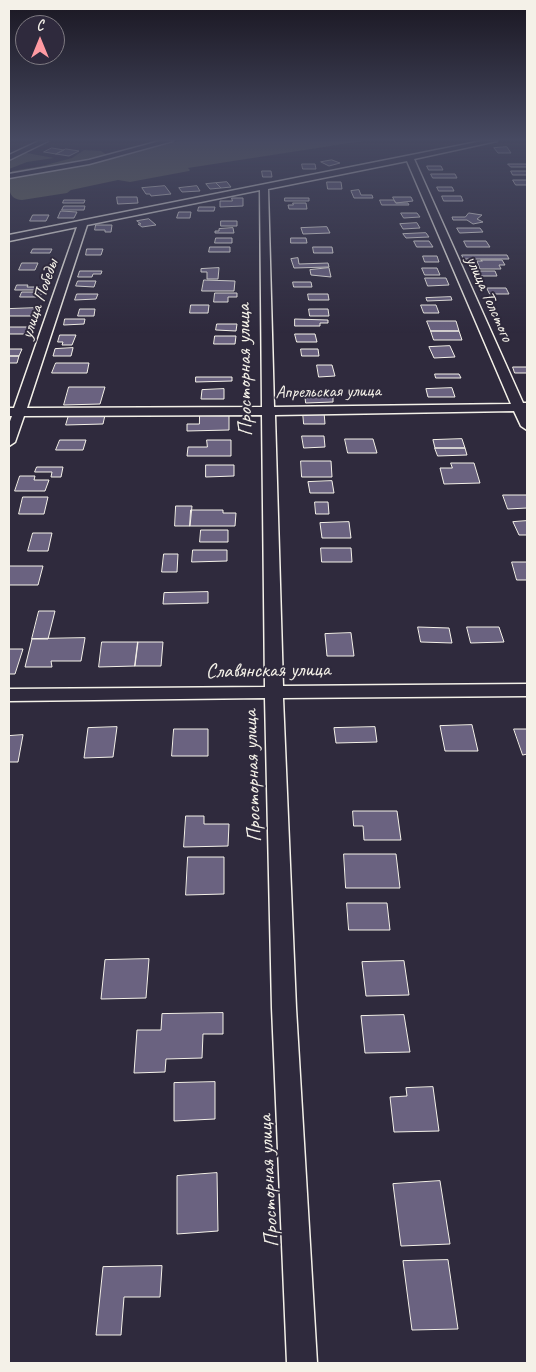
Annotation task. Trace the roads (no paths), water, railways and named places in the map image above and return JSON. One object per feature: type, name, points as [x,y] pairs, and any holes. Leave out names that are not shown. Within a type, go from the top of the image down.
[{"type":"street","points":[[9,238],[171,205]]},
{"type":"street","name":"Просторная улица","points":[[265,205],[274,694],[284,1008],[302,1363]]},
{"type":"street","name":"улица Толстого","points":[[431,205],[523,407],[527,426]]},
{"type":"street","name":"улица Победы","points":[[9,442],[14,412],[84,223]]},
{"type":"street","name":"Апрельская улица","points":[[14,412],[270,411],[523,407]]},
{"type":"street","name":"Славянская улица","points":[[9,695],[274,694],[527,690]]}]
